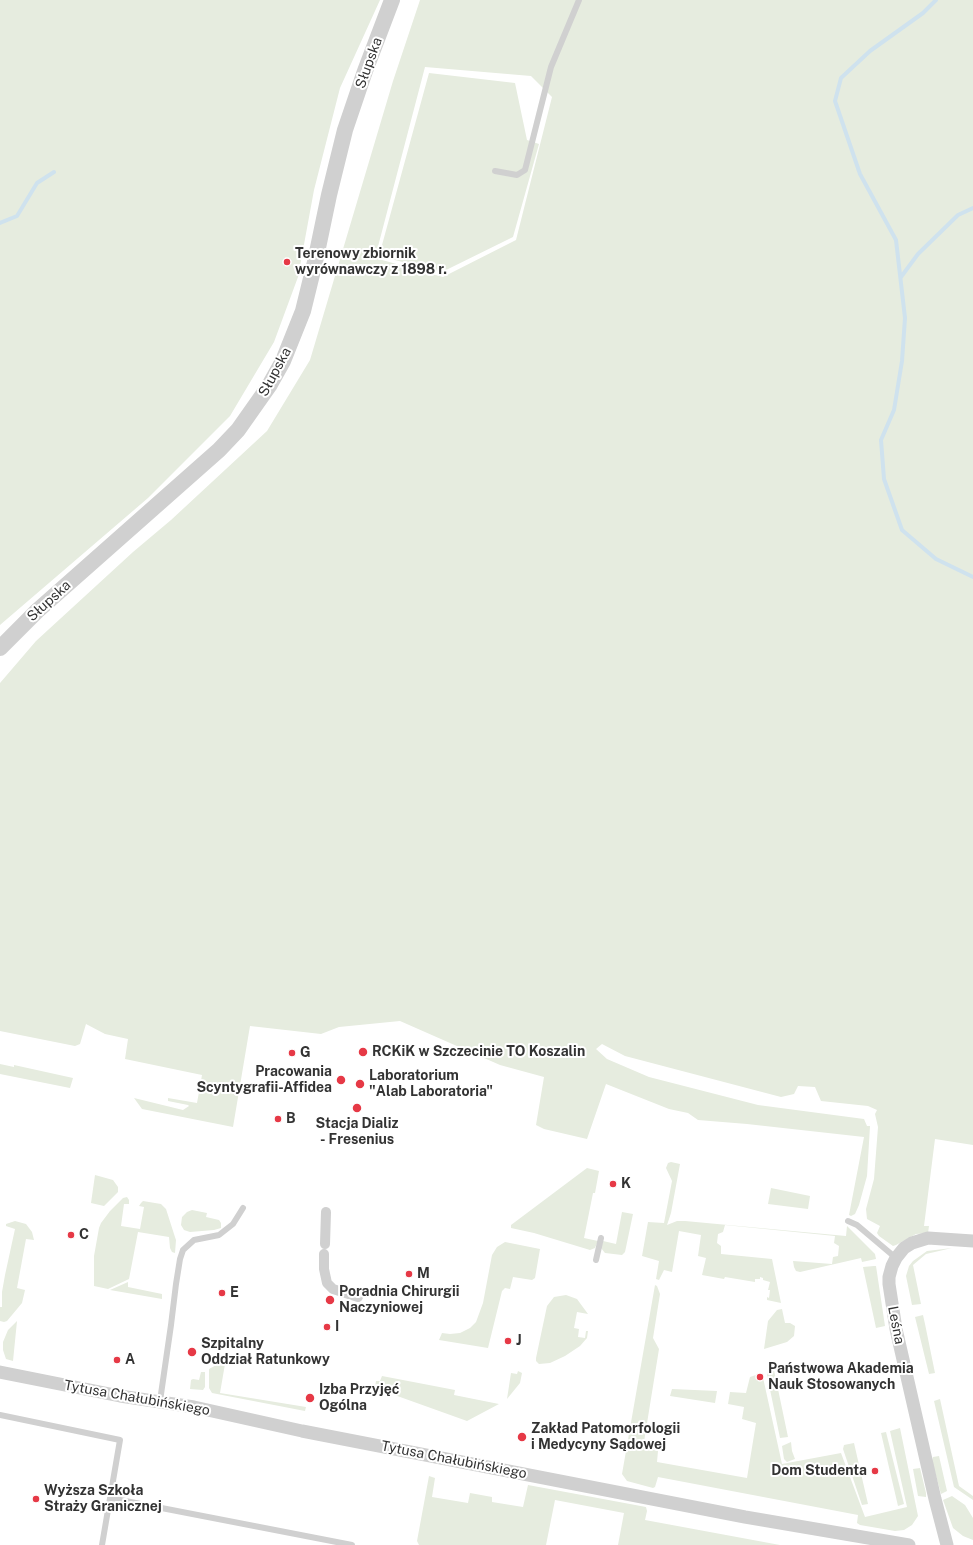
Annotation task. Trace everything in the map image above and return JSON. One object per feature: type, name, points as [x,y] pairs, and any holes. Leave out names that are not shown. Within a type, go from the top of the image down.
[{"type":"street","name":"Słupska","points":[[0,648],[37,612],[219,450],[238,430],[269,386],[283,361],[303,311],[315,262],[328,195],[346,130],[365,71],[392,0]]},
{"type":"street","points":[[326,1212],[324,1269],[327,1283],[333,1289],[358,1297]]},
{"type":"street","name":"Leśna","points":[[947,1545],[934,1499],[896,1329],[889,1284],[890,1272],[896,1258],[904,1248],[919,1240],[933,1238],[973,1241]]},
{"type":"street","name":"Tytusa Chałubińskiego","points":[[0,1372],[120,1396],[160,1401],[221,1412],[302,1431],[661,1501],[909,1545]]},
{"type":"lane","points":[[495,171],[517,175],[525,170],[551,67],[578,0]]},
{"type":"lane","points":[[160,1401],[176,1284],[183,1250],[194,1240],[219,1235],[233,1224],[243,1208]]},
{"type":"lane","points":[[848,1221],[857,1225],[896,1258]]},
{"type":"lane","points":[[596,1260],[601,1238]]},
{"type":"lane","points":[[0,1415],[120,1440],[102,1545]]},
{"type":"lane","points":[[110,1498],[352,1545]]},
{"type":"shaded area","points":[[0,0],[380,0],[340,88],[314,190],[298,277],[274,342],[230,416],[148,498],[0,625]]},
{"type":"shaded area","points":[[420,0],[973,0],[973,1145],[935,1139],[924,1226],[929,1226],[928,1233],[916,1234],[893,1246],[879,1236],[877,1233],[880,1226],[867,1219],[866,1209],[874,1179],[878,1127],[875,1114],[877,1110],[868,1106],[821,1101],[815,1087],[798,1086],[794,1094],[781,1097],[625,1056],[602,1044],[596,1049],[607,1059],[649,1077],[758,1105],[864,1119],[867,1126],[870,1126],[867,1176],[859,1205],[855,1214],[851,1216],[849,1215],[864,1137],[698,1120],[688,1113],[669,1109],[606,1084],[587,1139],[544,1129],[536,1125],[544,1077],[500,1065],[400,1021],[339,1027],[321,1034],[250,1026],[233,1127],[142,1109],[134,1098],[183,1110],[189,1106],[168,1101],[168,1098],[197,1103],[202,1075],[125,1059],[128,1039],[105,1034],[86,1024],[80,1044],[75,1046],[0,1031],[0,683],[36,641],[133,552],[171,520],[267,431],[310,360],[393,81]],"holes":[[[425,67],[531,76],[552,97],[516,240],[443,277],[375,258]]]},
{"type":"shaded area","points":[[429,73],[515,83],[527,140],[539,144],[513,237],[442,272],[379,256]]},
{"type":"shaded area","points":[[0,1064],[14,1067],[14,1065],[73,1078],[70,1088],[0,1074]]},
{"type":"shaded area","points":[[671,1162],[680,1164],[671,1213],[667,1225],[677,1221],[685,1221],[846,1236],[847,1226],[875,1254],[876,1259],[862,1262],[861,1258],[800,1272],[796,1271],[793,1261],[832,1264],[833,1257],[838,1256],[839,1246],[834,1243],[835,1236],[725,1225],[723,1232],[718,1234],[717,1243],[721,1246],[721,1254],[772,1259],[781,1303],[767,1300],[767,1297],[769,1298],[770,1290],[768,1290],[770,1282],[763,1280],[763,1278],[760,1277],[760,1279],[755,1279],[755,1282],[702,1275],[706,1258],[698,1256],[701,1235],[679,1231],[672,1272],[664,1270],[659,1280],[656,1279],[659,1261],[642,1256],[648,1222],[664,1223],[672,1181],[666,1168],[668,1163]]},
{"type":"shaded area","points":[[587,1168],[599,1171],[584,1238],[598,1241],[595,1248],[590,1250],[534,1233],[511,1228],[511,1225]]},
{"type":"shaded area","points":[[95,1175],[113,1180],[118,1187],[118,1192],[104,1206],[91,1203]]},
{"type":"shaded area","points":[[771,1188],[810,1196],[808,1209],[768,1204]]},
{"type":"shaded area","points":[[127,1197],[129,1204],[124,1204],[121,1226],[140,1229],[144,1207],[139,1206],[141,1203],[143,1201],[161,1204],[166,1209],[176,1240],[175,1253],[172,1252],[170,1248],[169,1237],[138,1232],[129,1279],[108,1289],[94,1286],[94,1256],[99,1228],[110,1211],[123,1198]]},
{"type":"shaded area","points":[[192,1210],[207,1213],[206,1217],[219,1220],[221,1223],[221,1228],[190,1232],[184,1230],[181,1225],[182,1217],[187,1212]]},
{"type":"shaded area","points":[[622,1212],[633,1214],[625,1252],[622,1255],[605,1253],[601,1248],[603,1241],[616,1244]]},
{"type":"shaded area","points":[[15,1221],[26,1224],[32,1232],[34,1240],[26,1239],[17,1288],[25,1290],[22,1303],[7,1321],[4,1322],[0,1321],[0,1307],[2,1307],[2,1292],[15,1229],[6,1226],[6,1224]]},
{"type":"shaded area","points":[[505,1242],[540,1249],[535,1278],[532,1280],[513,1277],[510,1289],[505,1288],[502,1291],[488,1348],[439,1340],[442,1333],[460,1333],[470,1328],[476,1322],[483,1303],[492,1255],[497,1247]]},
{"type":"shaded area","points":[[952,1248],[926,1254],[913,1265],[921,1304],[912,1305],[906,1276],[909,1266],[913,1261],[927,1251]]},
{"type":"shaded area","points":[[876,1266],[885,1326],[876,1328],[863,1267]]},
{"type":"shaded area","points":[[128,1282],[128,1287],[162,1294],[162,1299],[110,1290]]},
{"type":"shaded area","points":[[655,1285],[657,1286],[660,1294],[653,1338],[659,1349],[643,1448],[658,1451],[657,1462],[747,1478],[756,1423],[742,1419],[744,1407],[728,1404],[730,1392],[746,1393],[750,1377],[762,1373],[782,1464],[841,1453],[865,1517],[907,1507],[890,1431],[900,1428],[918,1516],[912,1525],[904,1530],[895,1531],[860,1525],[857,1523],[858,1515],[658,1477],[655,1487],[653,1488],[627,1481],[622,1474]]},
{"type":"shaded area","points":[[566,1295],[577,1299],[588,1314],[577,1312],[574,1328],[579,1329],[578,1337],[585,1338],[586,1331],[588,1331],[587,1338],[580,1346],[565,1356],[550,1363],[539,1364],[536,1361],[536,1358],[547,1306],[554,1297]]},
{"type":"shaded area","points":[[782,1309],[785,1323],[790,1323],[795,1326],[794,1336],[787,1342],[764,1349],[768,1321],[777,1310]]},
{"type":"shaded area","points":[[923,1315],[935,1373],[929,1374],[915,1317]]},
{"type":"shaded area","points":[[17,1321],[13,1361],[6,1359],[3,1350],[3,1342],[8,1330]]},
{"type":"shaded area","points":[[220,1363],[225,1364],[220,1393],[306,1407],[305,1411],[212,1393],[209,1388],[209,1369]]},
{"type":"shaded area","points":[[774,1370],[788,1437],[780,1438],[767,1375],[767,1372]]},
{"type":"shaded area","points":[[518,1371],[522,1373],[520,1383],[507,1399],[511,1373],[517,1374]]},
{"type":"shaded area","points":[[201,1372],[205,1372],[205,1387],[203,1390],[190,1389],[191,1380],[199,1380]]},
{"type":"shaded area","points":[[382,1376],[455,1390],[454,1395],[499,1404],[467,1421],[375,1388],[376,1381],[380,1381]]},
{"type":"shaded area","points":[[672,1389],[717,1391],[715,1403],[670,1396]]},
{"type":"shaded area","points":[[940,1399],[959,1486],[973,1496],[973,1500],[954,1487],[934,1401]]},
{"type":"shaded area","points":[[886,1432],[904,1504],[898,1506],[881,1433]]},
{"type":"shaded area","points":[[791,1442],[795,1459],[787,1462],[784,1459],[782,1446]]},
{"type":"shaded area","points":[[854,1443],[868,1504],[862,1505],[843,1449],[844,1445]]},
{"type":"shaded area","points":[[939,1456],[947,1491],[941,1494],[932,1461],[933,1457]]},
{"type":"shaded area","points":[[920,1468],[926,1497],[918,1496],[913,1469]]},
{"type":"shaded area","points":[[429,1476],[435,1478],[432,1497],[468,1503],[470,1493],[492,1497],[492,1502],[523,1507],[528,1485],[646,1507],[647,1511],[645,1520],[780,1545],[618,1545],[624,1513],[555,1500],[546,1545],[419,1545],[417,1541]]},
{"type":"shaded area","points":[[952,1496],[965,1505],[973,1518],[973,1540],[963,1536],[953,1528],[943,1500]]},
{"type":"waterway","points":[[936,0],[923,13],[870,51],[841,78],[835,101],[860,174],[896,240],[905,318],[902,361],[894,410],[881,440],[884,479],[902,530],[936,559],[973,577]]},
{"type":"waterway","points":[[0,223],[17,216],[37,183],[54,172]]},
{"type":"waterway","points":[[901,277],[918,254],[958,215],[973,208]]},
{"type":"place","name":"Terenowy zbiornik wyrównawczy z 1898 r.","points":[[287,262]]},
{"type":"place","name":"RCKiK w Szczecinie TO Koszalin","points":[[363,1052]]},
{"type":"place","name":"G","points":[[292,1053]]},
{"type":"place","name":"Pracowania Scyntygrafii-Affidea","points":[[341,1080]]},
{"type":"place","name":"Laboratorium \"Alab Laboratoria\"","points":[[360,1084]]},
{"type":"place","name":"Stacja Dializ - Fresenius","points":[[357,1108]]},
{"type":"place","name":"B","points":[[278,1119]]},
{"type":"place","name":"K","points":[[613,1184]]},
{"type":"place","name":"C","points":[[71,1235]]},
{"type":"place","name":"M","points":[[409,1274]]},
{"type":"place","name":"E","points":[[222,1293]]},
{"type":"place","name":"Poradnia Chirurgii Naczyniowej","points":[[330,1300]]},
{"type":"place","name":"I","points":[[327,1327]]},
{"type":"place","name":"J","points":[[508,1341]]},
{"type":"place","name":"Szpitalny Oddział Ratunkowy","points":[[192,1352]]},
{"type":"place","name":"A","points":[[117,1360]]},
{"type":"place","name":"Państwowa Akademia Nauk Stosowanych","points":[[760,1377]]},
{"type":"place","name":"Izba Przyjęć Ogólna","points":[[310,1398]]},
{"type":"place","name":"Zakład Patomorfologii i Medycyny Sądowej","points":[[522,1437]]},
{"type":"place","name":"Dom Studenta","points":[[875,1471]]},
{"type":"place","name":"Wyższa Szkoła Straży Granicznej","points":[[36,1499]]}]
